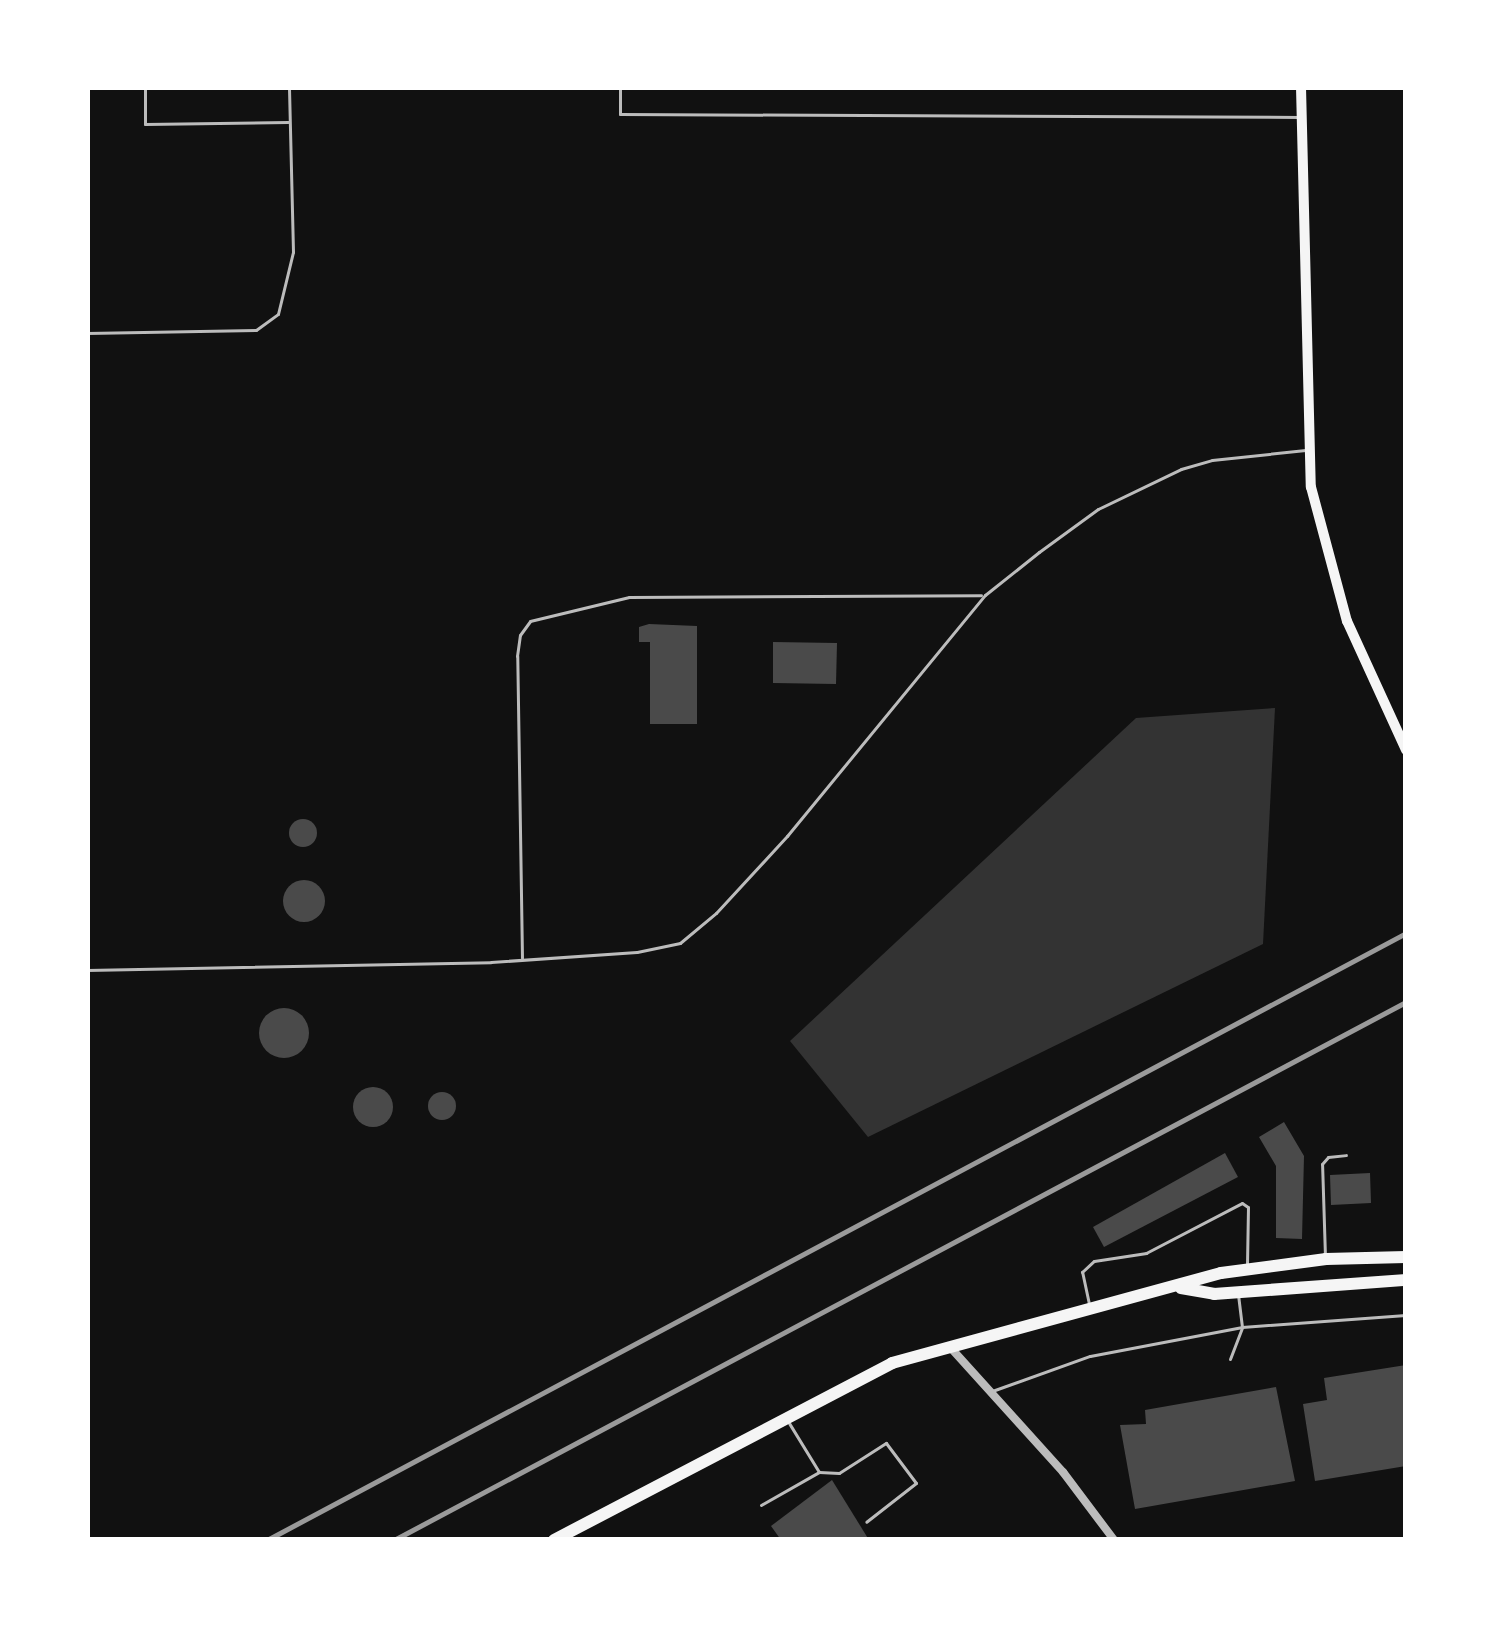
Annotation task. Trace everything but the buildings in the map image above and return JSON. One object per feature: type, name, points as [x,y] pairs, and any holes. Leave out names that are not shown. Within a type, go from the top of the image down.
[{"type":"main road","points":[[1301,87],[1307,450],[1334,584],[1406,750]]},
{"type":"main road","points":[[554,1540],[892,1363],[1247,1271],[1406,1254]]},
{"type":"main road","points":[[1180,1288],[1238,1292],[1406,1280]]},
{"type":"street","points":[[949,1346],[1114,1540]]},
{"type":"lane","points":[[145,87],[145,124],[290,122]]},
{"type":"lane","points":[[87,333],[217,333],[270,325],[286,295],[292,252],[289,87]]},
{"type":"lane","points":[[620,87],[620,114],[1301,117]]},
{"type":"lane","points":[[87,970],[522,959],[638,952],[680,944],[697,932],[787,836],[985,595],[1097,509],[1155,479],[1212,460],[1307,450]]},
{"type":"lane","points":[[522,959],[517,656],[520,635],[530,621],[544,613],[629,597],[985,595]]},
{"type":"lane","points":[[1326,1259],[1322,1164],[1328,1157],[1346,1155]]},
{"type":"lane","points":[[1090,1308],[1082,1272],[1094,1262],[1146,1253],[1242,1203],[1248,1208],[1247,1271]]},
{"type":"lane","points":[[1230,1359],[1241,1327],[1238,1292]]},
{"type":"lane","points":[[991,1392],[1090,1356],[1241,1327],[1406,1315]]},
{"type":"lane","points":[[784,1416],[819,1472]]},
{"type":"lane","points":[[761,1505],[819,1472],[839,1473],[886,1442],[916,1484],[866,1522]]},
{"type":"shaded area","points":[[1275,708],[1263,944],[868,1137],[790,1041],[1136,718]]},
{"type":"railway","points":[[267,1540],[1406,933]]},
{"type":"railway","points":[[394,1540],[1406,1002]]}]
